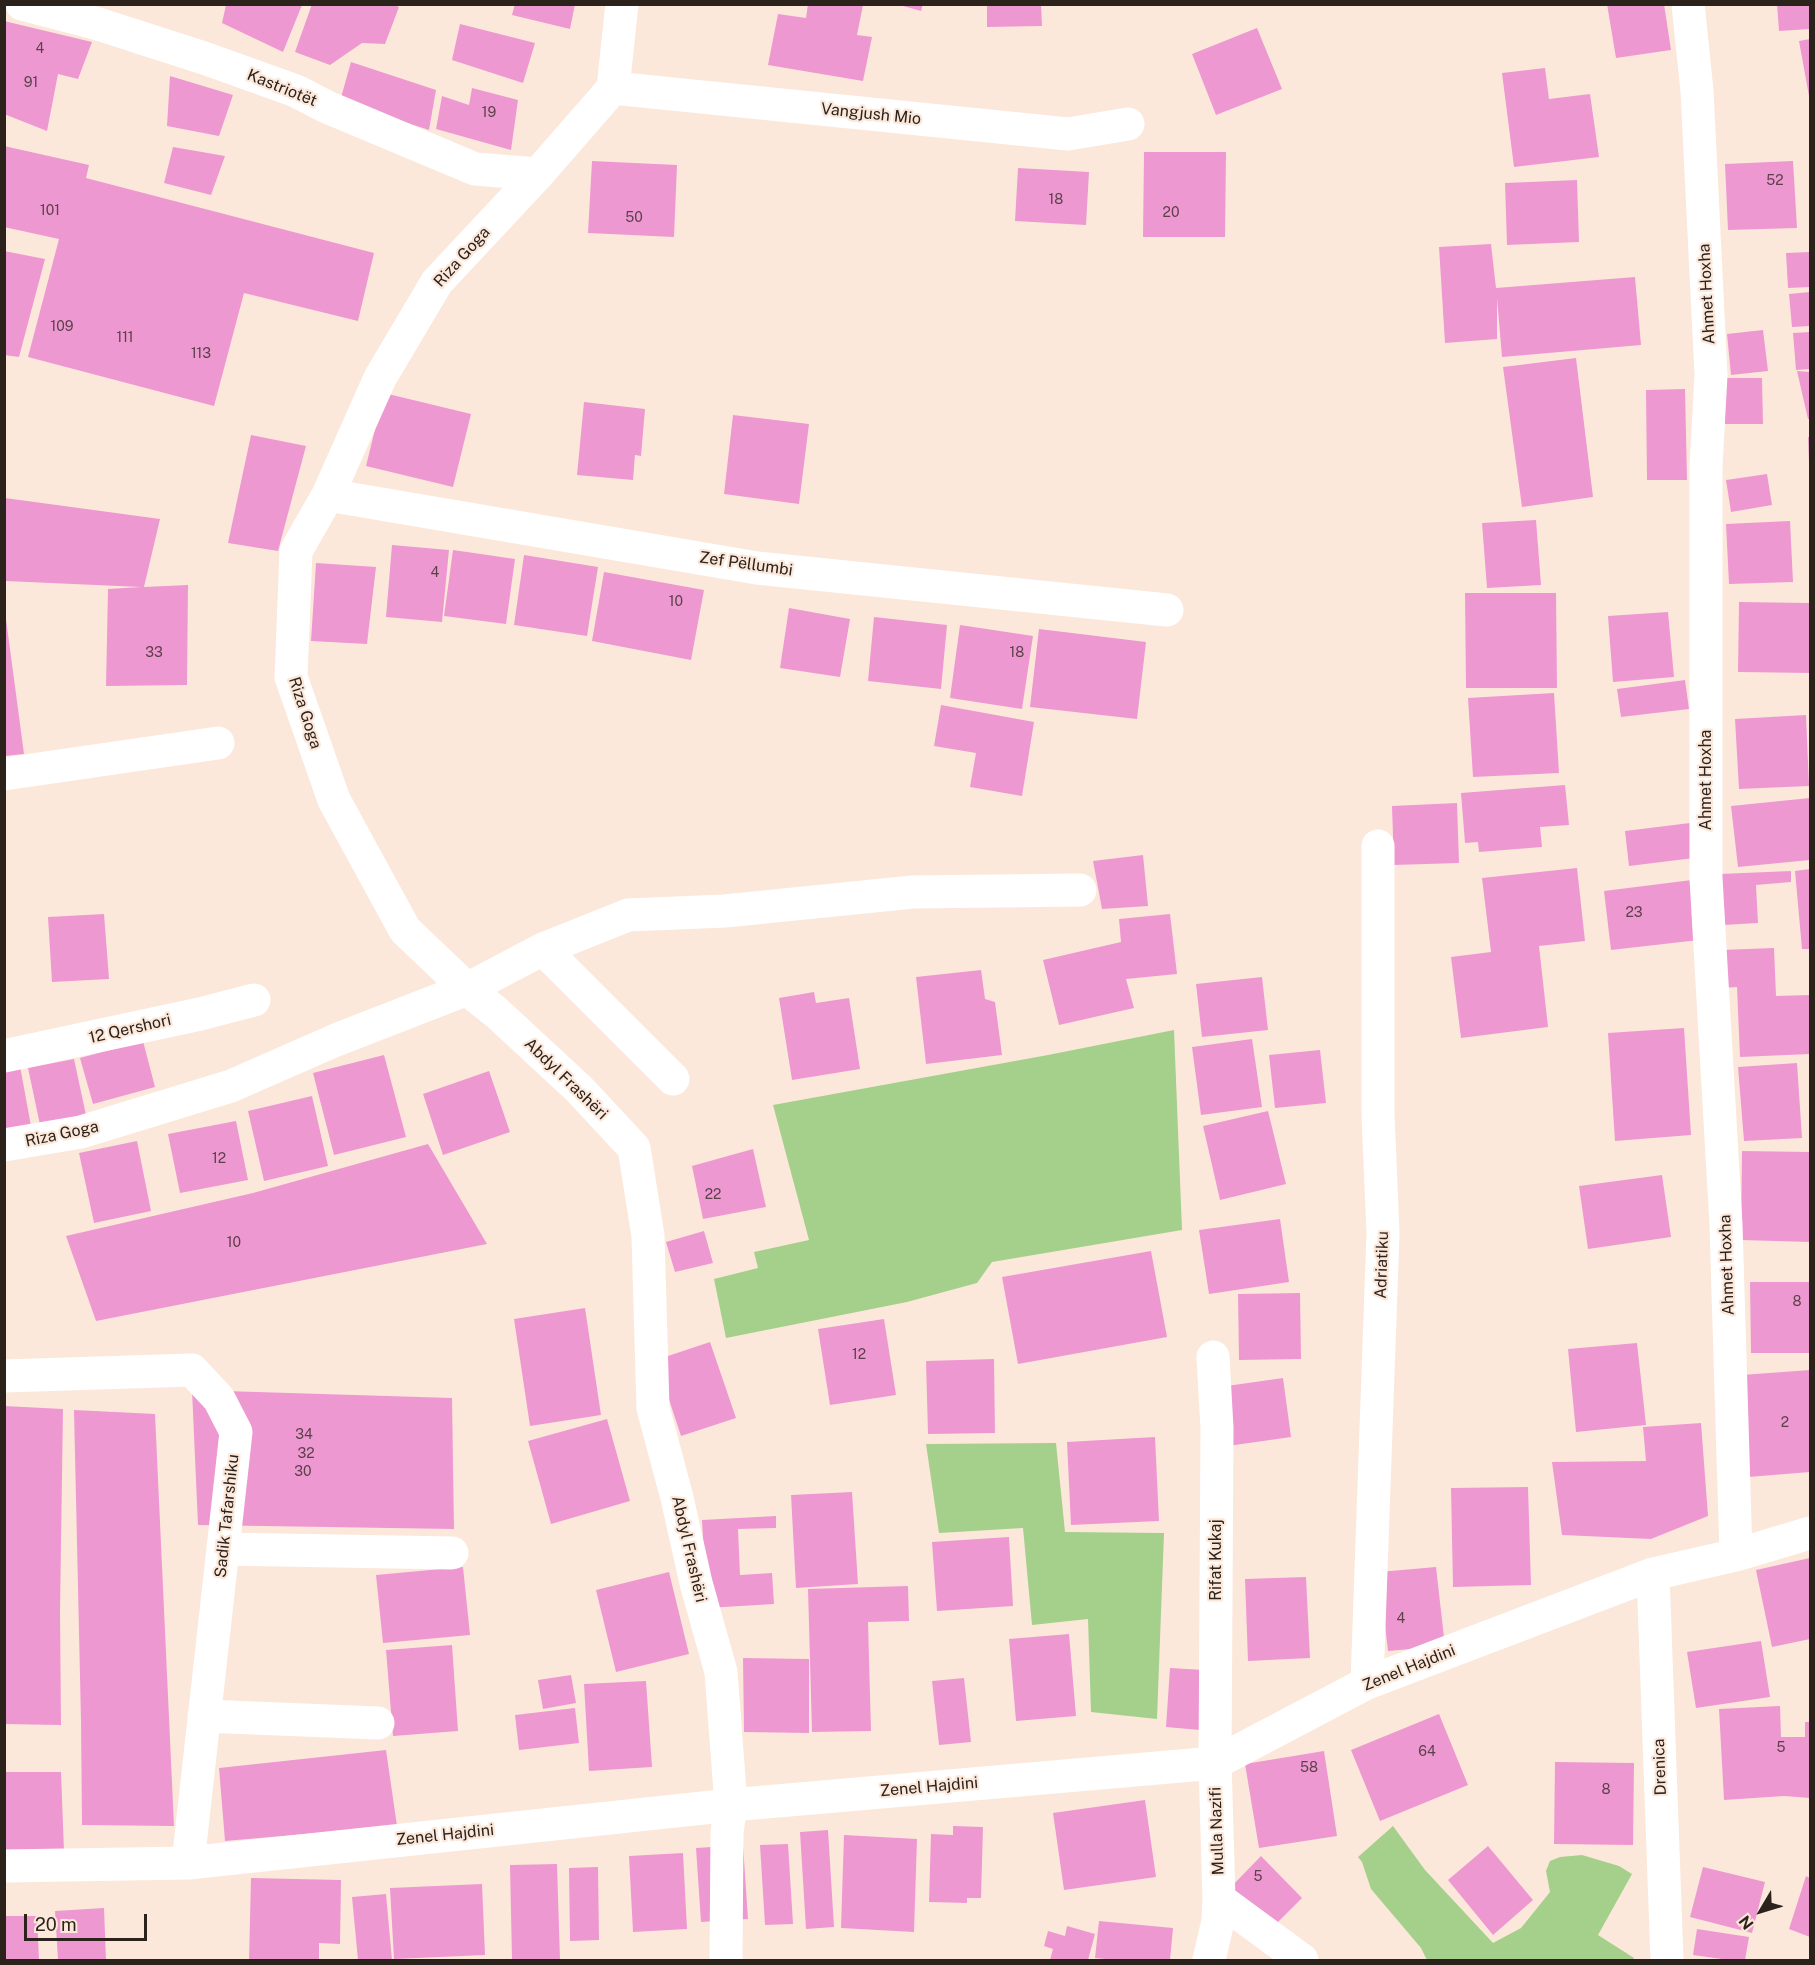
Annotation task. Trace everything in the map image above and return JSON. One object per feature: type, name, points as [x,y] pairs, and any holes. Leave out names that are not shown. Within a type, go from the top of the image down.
[{"type":"street","name":"Kastriotët","points":[[22,4],[95,23],[286,87],[336,111],[476,169],[538,174]]},
{"type":"street","points":[[613,88],[622,4]]},
{"type":"street","name":"Ahmet Hoxha","points":[[1688,4],[1696,91],[1711,375],[1706,466],[1706,878],[1726,1225],[1736,1555]]},
{"type":"street","name":"Riza Goga","points":[[4,1145],[81,1132],[231,1086],[336,1040],[467,989],[405,930],[334,800],[291,676],[296,551],[328,495],[380,378],[437,282],[538,174],[613,88]]},
{"type":"street","name":"Vangjush Mio","points":[[613,88],[1068,134],[1128,124]]},
{"type":"street","name":"Zef Pëllumbi","points":[[328,495],[757,568],[1167,610]]},
{"type":"street","points":[[4,774],[218,743]]},
{"type":"street","name":"Adriatiku","points":[[1367,1683],[1383,1233],[1378,1115],[1378,846]]},
{"type":"street","points":[[467,989],[543,949],[628,915],[725,911],[913,892],[1080,890]]},
{"type":"street","points":[[543,949],[673,1079]]},
{"type":"street","name":"Abdyl Frashëri","points":[[467,989],[497,1013],[579,1089],[634,1148],[648,1236],[653,1408],[720,1672],[732,1804],[727,1832],[726,1960]]},
{"type":"street","name":"12 Qershori","points":[[4,1056],[254,1000]]},
{"type":"street","name":"Rifat Kukaj","points":[[1213,1357],[1216,1428],[1215,1762]]},
{"type":"street","name":"Sadik Tafarshiku","points":[[4,1376],[192,1370],[219,1399],[236,1432],[188,1863]]},
{"type":"street","name":"Zenel Hajdini","points":[[4,1866],[188,1863],[732,1804],[1215,1762],[1367,1683],[1653,1574],[1736,1555],[1810,1533]]},
{"type":"street","points":[[224,1549],[452,1553]]},
{"type":"street","name":"Drenica","points":[[1653,1574],[1668,1960]]},
{"type":"street","points":[[204,1716],[378,1723]]},
{"type":"street","name":"Mulla Nazifi","points":[[1209,1960],[1218,1921],[1219,1899],[1215,1762]]},
{"type":"street","name":"Mulla Nazifi","points":[[1219,1899],[1302,1960]]},
{"type":"green space","points":[[1174,1030],[1182,1230],[992,1262],[977,1283],[907,1302],[726,1338],[714,1279],[758,1268],[754,1252],[809,1240],[773,1105]]},
{"type":"green space","points":[[1056,1443],[1065,1532],[1164,1533],[1157,1719],[1091,1712],[1088,1619],[1032,1625],[1023,1528],[939,1533],[926,1444]]},
{"type":"green space","points":[[1393,1826],[1425,1870],[1493,1943],[1521,1928],[1550,1892],[1546,1871],[1550,1861],[1560,1857],[1582,1855],[1619,1866],[1632,1874],[1598,1935],[1634,1958],[1632,1960],[1427,1960],[1421,1948],[1371,1889],[1362,1862],[1358,1857]]},
{"type":"building","points":[[312,4],[391,4],[399,7],[385,44],[362,43],[330,65],[295,52]]},
{"type":"building","points":[[515,4],[575,4],[570,29],[512,15]]},
{"type":"building","points":[[808,4],[863,5],[857,35],[872,37],[863,81],[768,65],[778,14],[806,18]]},
{"type":"building","points":[[896,4],[923,4],[921,11]]},
{"type":"building","points":[[987,4],[1041,4],[1042,26],[987,27]]},
{"type":"building","points":[[1607,4],[1664,4],[1671,50],[1616,58]]},
{"type":"building","points":[[1777,4],[1810,4],[1810,29],[1779,31]]},
{"type":"building","points":[[226,5],[302,5],[283,52],[222,23]]},
{"type":"building","points":[[4,21],[92,42],[78,79],[58,74],[47,131],[4,114]]},
{"type":"building","points":[[460,24],[535,43],[523,83],[452,60]]},
{"type":"building","points":[[1257,28],[1282,89],[1216,115],[1192,54]]},
{"type":"building","points":[[1810,39],[1810,96],[1809,96],[1799,41]]},
{"type":"building","points":[[351,62],[436,90],[429,130],[340,101]]},
{"type":"building","points":[[1545,68],[1549,99],[1590,94],[1599,157],[1514,167],[1502,73]]},
{"type":"building","points":[[170,76],[233,95],[219,136],[167,126]]},
{"type":"building","points":[[472,88],[518,100],[511,150],[436,129],[442,96],[469,105]]},
{"type":"building","points":[[4,146],[89,165],[86,178],[374,253],[358,321],[244,293],[214,406],[28,357],[59,239],[4,227]]},
{"type":"building","points":[[173,147],[225,156],[211,195],[164,183]]},
{"type":"building","points":[[1144,152],[1226,152],[1225,237],[1143,237]]},
{"type":"building","points":[[592,161],[677,165],[674,237],[588,233]]},
{"type":"building","points":[[1793,161],[1797,228],[1728,230],[1725,164]]},
{"type":"building","points":[[1018,168],[1089,172],[1086,225],[1015,221]]},
{"type":"building","points":[[1577,180],[1579,242],[1507,245],[1505,183]]},
{"type":"building","points":[[1491,244],[1496,288],[1635,277],[1641,345],[1502,357],[1497,298],[1497,339],[1445,343],[1439,247]]},
{"type":"building","points":[[4,251],[45,259],[19,357],[4,355]]},
{"type":"building","points":[[1810,252],[1810,287],[1788,288],[1786,253]]},
{"type":"building","points":[[1810,292],[1810,326],[1792,327],[1789,294]]},
{"type":"building","points":[[1763,330],[1768,371],[1731,375],[1727,334]]},
{"type":"building","points":[[1810,332],[1810,369],[1796,370],[1793,333]]},
{"type":"building","points":[[1576,358],[1593,497],[1522,507],[1503,367]]},
{"type":"building","points":[[1797,371],[1810,372],[1810,419],[1808,419]]},
{"type":"building","points":[[1722,378],[1762,378],[1763,424],[1723,424]]},
{"type":"building","points":[[1685,389],[1687,480],[1647,480],[1646,390]]},
{"type":"building","points":[[384,393],[471,414],[453,487],[366,466]]},
{"type":"building","points":[[584,402],[645,409],[641,456],[635,455],[633,480],[577,475]]},
{"type":"building","points":[[733,415],[809,424],[799,504],[724,494]]},
{"type":"building","points":[[251,435],[306,446],[278,551],[228,543]]},
{"type":"building","points":[[1808,437],[1810,437],[1810,463],[1809,463]]},
{"type":"building","points":[[1767,474],[1772,505],[1731,512],[1726,480]]},
{"type":"building","points":[[5,498],[160,519],[144,587],[188,585],[187,685],[106,686],[108,589],[141,587],[5,581]]},
{"type":"building","points":[[1536,520],[1541,585],[1487,588],[1482,523]]},
{"type":"building","points":[[1790,521],[1793,582],[1729,584],[1726,524]]},
{"type":"building","points":[[392,545],[449,550],[442,622],[386,617]]},
{"type":"building","points":[[453,550],[515,559],[506,624],[444,616]]},
{"type":"building","points":[[524,555],[598,567],[587,636],[514,625]]},
{"type":"building","points":[[316,563],[376,567],[367,644],[311,641]]},
{"type":"building","points":[[604,572],[704,590],[691,660],[592,641]]},
{"type":"building","points":[[1465,593],[1556,593],[1557,688],[1466,688]]},
{"type":"building","points":[[1739,602],[1810,603],[1810,673],[1738,672]]},
{"type":"building","points":[[789,608],[850,619],[840,677],[780,668]]},
{"type":"building","points":[[1668,612],[1674,677],[1613,682],[1608,616]]},
{"type":"building","points":[[874,617],[947,625],[941,689],[868,681]]},
{"type":"building","points":[[4,619],[6,619],[24,754],[4,756]]},
{"type":"building","points":[[960,625],[1033,636],[1022,709],[950,698]]},
{"type":"building","points":[[1039,629],[1146,642],[1137,719],[1030,707]]},
{"type":"building","points":[[1685,680],[1689,709],[1621,717],[1617,689]]},
{"type":"building","points":[[1554,693],[1559,773],[1473,777],[1468,698]]},
{"type":"building","points":[[941,705],[1034,722],[1022,796],[970,787],[976,753],[934,746]]},
{"type":"building","points":[[1806,715],[1809,786],[1739,789],[1735,719]]},
{"type":"building","points":[[1565,785],[1569,825],[1540,827],[1542,847],[1479,852],[1478,842],[1465,843],[1461,793]]},
{"type":"building","points":[[1810,798],[1810,860],[1738,867],[1731,806]]},
{"type":"building","points":[[1457,803],[1459,863],[1394,865],[1392,806]]},
{"type":"building","points":[[1690,823],[1694,858],[1629,866],[1625,831]]},
{"type":"building","points":[[1143,855],[1148,906],[1102,909],[1093,861]]},
{"type":"building","points":[[1577,868],[1585,941],[1539,946],[1548,1027],[1461,1038],[1451,957],[1491,952],[1482,878]]},
{"type":"building","points":[[1810,869],[1810,949],[1802,949],[1795,871]]},
{"type":"building","points":[[1791,871],[1791,882],[1756,885],[1758,923],[1723,925],[1720,874]]},
{"type":"building","points":[[1692,880],[1699,940],[1611,950],[1604,891]]},
{"type":"building","points":[[104,914],[109,979],[52,982],[48,917]]},
{"type":"building","points":[[1170,914],[1177,974],[1126,979],[1134,1008],[1059,1025],[1043,960],[1121,942],[1119,919]]},
{"type":"building","points":[[1774,948],[1776,996],[1810,995],[1810,1054],[1740,1057],[1737,987],[1722,988],[1720,950]]},
{"type":"building","points":[[981,970],[985,999],[995,1002],[1002,1055],[926,1064],[916,977]]},
{"type":"building","points":[[1262,977],[1268,1030],[1202,1037],[1196,984]]},
{"type":"building","points":[[814,992],[816,1003],[849,998],[860,1069],[792,1080],[779,998]]},
{"type":"building","points":[[1684,1028],[1691,1135],[1615,1141],[1608,1033]]},
{"type":"building","points":[[1252,1039],[1262,1107],[1201,1115],[1192,1047]]},
{"type":"building","points":[[143,1041],[155,1087],[93,1104],[80,1058]]},
{"type":"building","points":[[1320,1050],[1326,1103],[1275,1108],[1269,1055]]},
{"type":"building","points":[[384,1055],[406,1137],[334,1155],[313,1073]]},
{"type":"building","points":[[74,1059],[86,1115],[40,1125],[28,1068]]},
{"type":"building","points":[[1797,1063],[1802,1138],[1744,1141],[1738,1067]]},
{"type":"building","points":[[20,1066],[31,1126],[4,1130],[4,1068]]},
{"type":"building","points":[[489,1071],[510,1132],[443,1155],[423,1094]]},
{"type":"building","points":[[312,1096],[328,1166],[264,1181],[248,1111]]},
{"type":"building","points":[[1268,1111],[1286,1184],[1220,1200],[1203,1126]]},
{"type":"building","points":[[236,1121],[248,1180],[180,1193],[168,1134]]},
{"type":"building","points":[[137,1141],[151,1211],[94,1223],[79,1153]]},
{"type":"building","points":[[428,1144],[487,1244],[96,1321],[66,1236],[253,1193]]},
{"type":"building","points":[[753,1149],[766,1207],[703,1219],[692,1166]]},
{"type":"building","points":[[1742,1151],[1810,1152],[1810,1242],[1741,1240]]},
{"type":"building","points":[[1662,1175],[1671,1237],[1588,1249],[1579,1186]]},
{"type":"building","points":[[1280,1219],[1289,1282],[1209,1294],[1199,1230]]},
{"type":"building","points":[[704,1231],[713,1263],[675,1272],[666,1242]]},
{"type":"building","points":[[1151,1251],[1167,1337],[1018,1364],[1002,1277]]},
{"type":"building","points":[[1750,1282],[1810,1282],[1810,1353],[1751,1353]]},
{"type":"building","points":[[1300,1293],[1301,1359],[1239,1360],[1238,1294]]},
{"type":"building","points":[[585,1308],[601,1415],[530,1426],[514,1319]]},
{"type":"building","points":[[884,1319],[896,1395],[830,1405],[818,1329]]},
{"type":"building","points":[[710,1342],[736,1418],[681,1436],[656,1360]]},
{"type":"building","points":[[1637,1343],[1646,1425],[1576,1432],[1568,1349]]},
{"type":"building","points":[[994,1359],[995,1433],[928,1434],[926,1361]]},
{"type":"building","points":[[1810,1370],[1810,1472],[1736,1478],[1728,1376]]},
{"type":"building","points":[[1283,1378],[1291,1437],[1228,1446],[1220,1387]]},
{"type":"building","points":[[192,1390],[452,1398],[454,1529],[198,1525]]},
{"type":"building","points":[[4,1406],[63,1409],[61,1725],[4,1724]]},
{"type":"building","points":[[74,1410],[155,1414],[174,1826],[82,1825]]},
{"type":"building","points":[[607,1419],[630,1501],[551,1524],[528,1441]]},
{"type":"building","points":[[1701,1423],[1708,1516],[1651,1539],[1562,1535],[1552,1462],[1646,1461],[1643,1427]]},
{"type":"building","points":[[1155,1437],[1159,1521],[1071,1525],[1067,1442]]},
{"type":"building","points":[[1528,1487],[1531,1585],[1453,1587],[1451,1488]]},
{"type":"building","points":[[852,1492],[858,1584],[796,1588],[791,1495]]},
{"type":"building","points":[[776,1516],[776,1528],[738,1529],[740,1575],[772,1573],[774,1604],[707,1608],[702,1520]]},
{"type":"building","points":[[1009,1537],[1013,1606],[937,1611],[932,1542]]},
{"type":"building","points":[[1810,1558],[1810,1639],[1772,1647],[1756,1570]]},
{"type":"building","points":[[463,1567],[470,1635],[383,1643],[376,1575]]},
{"type":"building","points":[[1436,1567],[1445,1646],[1388,1651],[1379,1572]]},
{"type":"building","points":[[669,1572],[689,1654],[616,1672],[596,1590]]},
{"type":"building","points":[[1306,1577],[1310,1658],[1248,1661],[1245,1579]]},
{"type":"building","points":[[908,1586],[909,1621],[868,1622],[871,1731],[812,1732],[808,1589]]},
{"type":"building","points":[[1069,1634],[1076,1716],[1016,1721],[1009,1639]]},
{"type":"building","points":[[1761,1641],[1770,1697],[1696,1708],[1687,1652]]},
{"type":"building","points":[[452,1645],[458,1731],[393,1736],[386,1650]]},
{"type":"building","points":[[743,1658],[809,1659],[809,1733],[744,1732]]},
{"type":"building","points":[[1170,1668],[1204,1670],[1200,1730],[1166,1727]]},
{"type":"building","points":[[571,1675],[576,1703],[543,1709],[538,1680]]},
{"type":"building","points":[[964,1678],[971,1742],[939,1745],[932,1681]]},
{"type":"building","points":[[646,1681],[652,1767],[589,1771],[584,1684]]},
{"type":"building","points":[[1780,1706],[1781,1737],[1805,1737],[1805,1722],[1810,1722],[1810,1798],[1784,1796],[1724,1800],[1719,1709]]},
{"type":"building","points":[[575,1708],[579,1743],[519,1750],[515,1715]]},
{"type":"building","points":[[1439,1714],[1468,1785],[1380,1821],[1351,1750]]},
{"type":"building","points":[[386,1750],[397,1826],[225,1841],[219,1768]]},
{"type":"building","points":[[1324,1751],[1337,1836],[1259,1848],[1245,1764]]},
{"type":"building","points":[[1555,1762],[1634,1763],[1633,1845],[1554,1844]]},
{"type":"building","points":[[4,1772],[61,1772],[64,1851],[4,1850]]},
{"type":"building","points":[[1145,1800],[1156,1877],[1064,1890],[1053,1813]]},
{"type":"building","points":[[953,1826],[983,1827],[981,1898],[967,1898],[967,1903],[929,1902],[931,1834],[953,1835]]},
{"type":"building","points":[[828,1830],[834,1927],[806,1929],[800,1832]]},
{"type":"building","points":[[844,1835],[917,1839],[914,1932],[841,1928]]},
{"type":"building","points":[[788,1844],[793,1924],[765,1925],[760,1845]]},
{"type":"building","points":[[743,1845],[748,1919],[701,1922],[696,1848]]},
{"type":"building","points":[[1488,1846],[1533,1900],[1493,1935],[1448,1880]]},
{"type":"building","points":[[683,1853],[687,1929],[633,1932],[629,1856]]},
{"type":"building","points":[[1261,1856],[1302,1898],[1271,1929],[1230,1888]]},
{"type":"building","points":[[557,1864],[560,1960],[512,1960],[510,1865]]},
{"type":"building","points":[[598,1867],[599,1940],[570,1941],[569,1868]]},
{"type":"building","points":[[1703,1867],[1765,1882],[1752,1933],[1690,1917]]},
{"type":"building","points":[[1806,1876],[1810,1878],[1810,1937],[1789,1929]]},
{"type":"building","points":[[251,1878],[341,1880],[340,1944],[319,1943],[319,1960],[249,1960]]},
{"type":"building","points":[[482,1884],[485,1955],[394,1959],[390,1888]]},
{"type":"building","points":[[386,1894],[392,1960],[358,1960],[352,1897]]},
{"type":"building","points":[[104,1908],[106,1960],[58,1960],[55,1911]]},
{"type":"building","points":[[5,1916],[37,1916],[39,1960],[5,1960]]},
{"type":"building","points":[[1099,1921],[1173,1928],[1170,1960],[1095,1958]]},
{"type":"building","points":[[1067,1926],[1095,1934],[1088,1960],[1050,1960],[1053,1949],[1044,1946],[1048,1931],[1065,1936]]},
{"type":"building","points":[[1697,1929],[1749,1937],[1745,1960],[1693,1955]]}]
